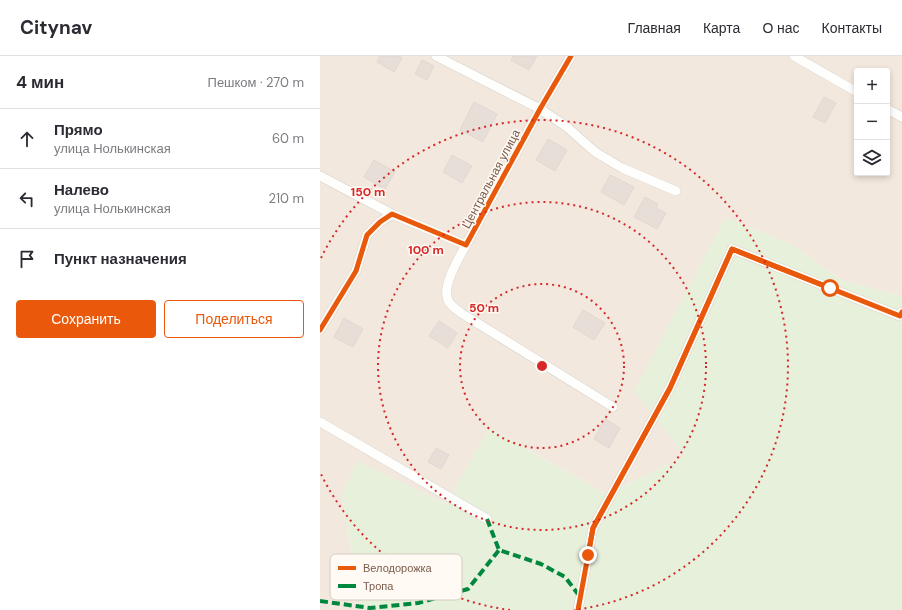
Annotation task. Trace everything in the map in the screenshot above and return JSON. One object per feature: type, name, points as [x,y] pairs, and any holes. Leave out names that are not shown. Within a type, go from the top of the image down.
[{"type":"street","points":[[436,56],[540,109],[567,127],[595,152],[622,168],[676,191]]},
{"type":"street","name":"Центральная улица","points":[[320,176],[392,214],[466,245],[540,109],[571,56]]},
{"type":"street","points":[[794,56],[854,90]]},
{"type":"street","points":[[890,111],[902,117]]},
{"type":"street","points":[[320,330],[356,271],[367,234],[380,222],[392,214]]},
{"type":"street","points":[[466,245],[452,271],[446,291],[448,301],[461,313],[613,407]]},
{"type":"street","points":[[578,610],[593,528],[670,388],[732,249],[900,316],[902,312]]},
{"type":"street","points":[[320,422],[486,519]]},
{"type":"shaded area","points":[[320,56],[902,56],[902,296],[843,281],[791,244],[725,218],[685,456],[606,494],[490,428],[446,504],[357,462],[342,496],[352,554],[330,554],[330,600],[359,600],[361,610],[320,610]]},
{"type":"green space","points":[[725,218],[791,244],[843,281],[902,296],[902,610],[361,610],[359,600],[462,600],[462,554],[352,554],[342,496],[357,461],[446,504],[489,428],[606,494],[685,456],[634,391]]},
{"type":"building","points":[[380,56],[399,56],[402,58],[394,72],[377,62]]},
{"type":"building","points":[[513,56],[537,56],[529,70],[511,60]]},
{"type":"building","points":[[422,60],[434,66],[427,80],[415,74]]},
{"type":"building","points":[[824,97],[836,103],[825,123],[813,117]]},
{"type":"building","points":[[474,102],[497,114],[483,142],[460,130]]},
{"type":"building","points":[[548,139],[567,150],[555,171],[536,160]]},
{"type":"building","points":[[452,155],[472,166],[462,183],[443,172]]},
{"type":"building","points":[[374,160],[395,172],[385,189],[364,177]]},
{"type":"building","points":[[610,175],[634,187],[624,205],[601,192]]},
{"type":"building","points":[[645,197],[658,204],[656,208],[666,213],[657,229],[634,217]]},
{"type":"building","points":[[583,310],[605,323],[594,340],[573,327]]},
{"type":"building","points":[[344,318],[363,329],[353,347],[334,337]]},
{"type":"building","points":[[439,321],[457,333],[448,348],[429,336]]},
{"type":"building","points":[[605,419],[620,428],[609,448],[594,439]]},
{"type":"building","points":[[436,448],[449,455],[441,469],[428,462]]},
{"type":"marked path","points":[[487,519],[499,550],[541,564],[565,577],[581,598]]},
{"type":"marked path","points":[[462,591],[468,589],[499,550]]},
{"type":"marked path","points":[[320,601],[370,608],[418,603],[429,600]]},
{"type":"cycle path","points":[[320,330],[356,271],[367,235],[380,222],[392,214],[466,245],[540,109],[571,56]]},
{"type":"cycle path","points":[[578,610],[593,528],[670,388],[732,249],[900,316],[902,312]]},
{"type":"route","points":[[588,555],[593,528],[670,388],[732,249],[830,288]]}]
